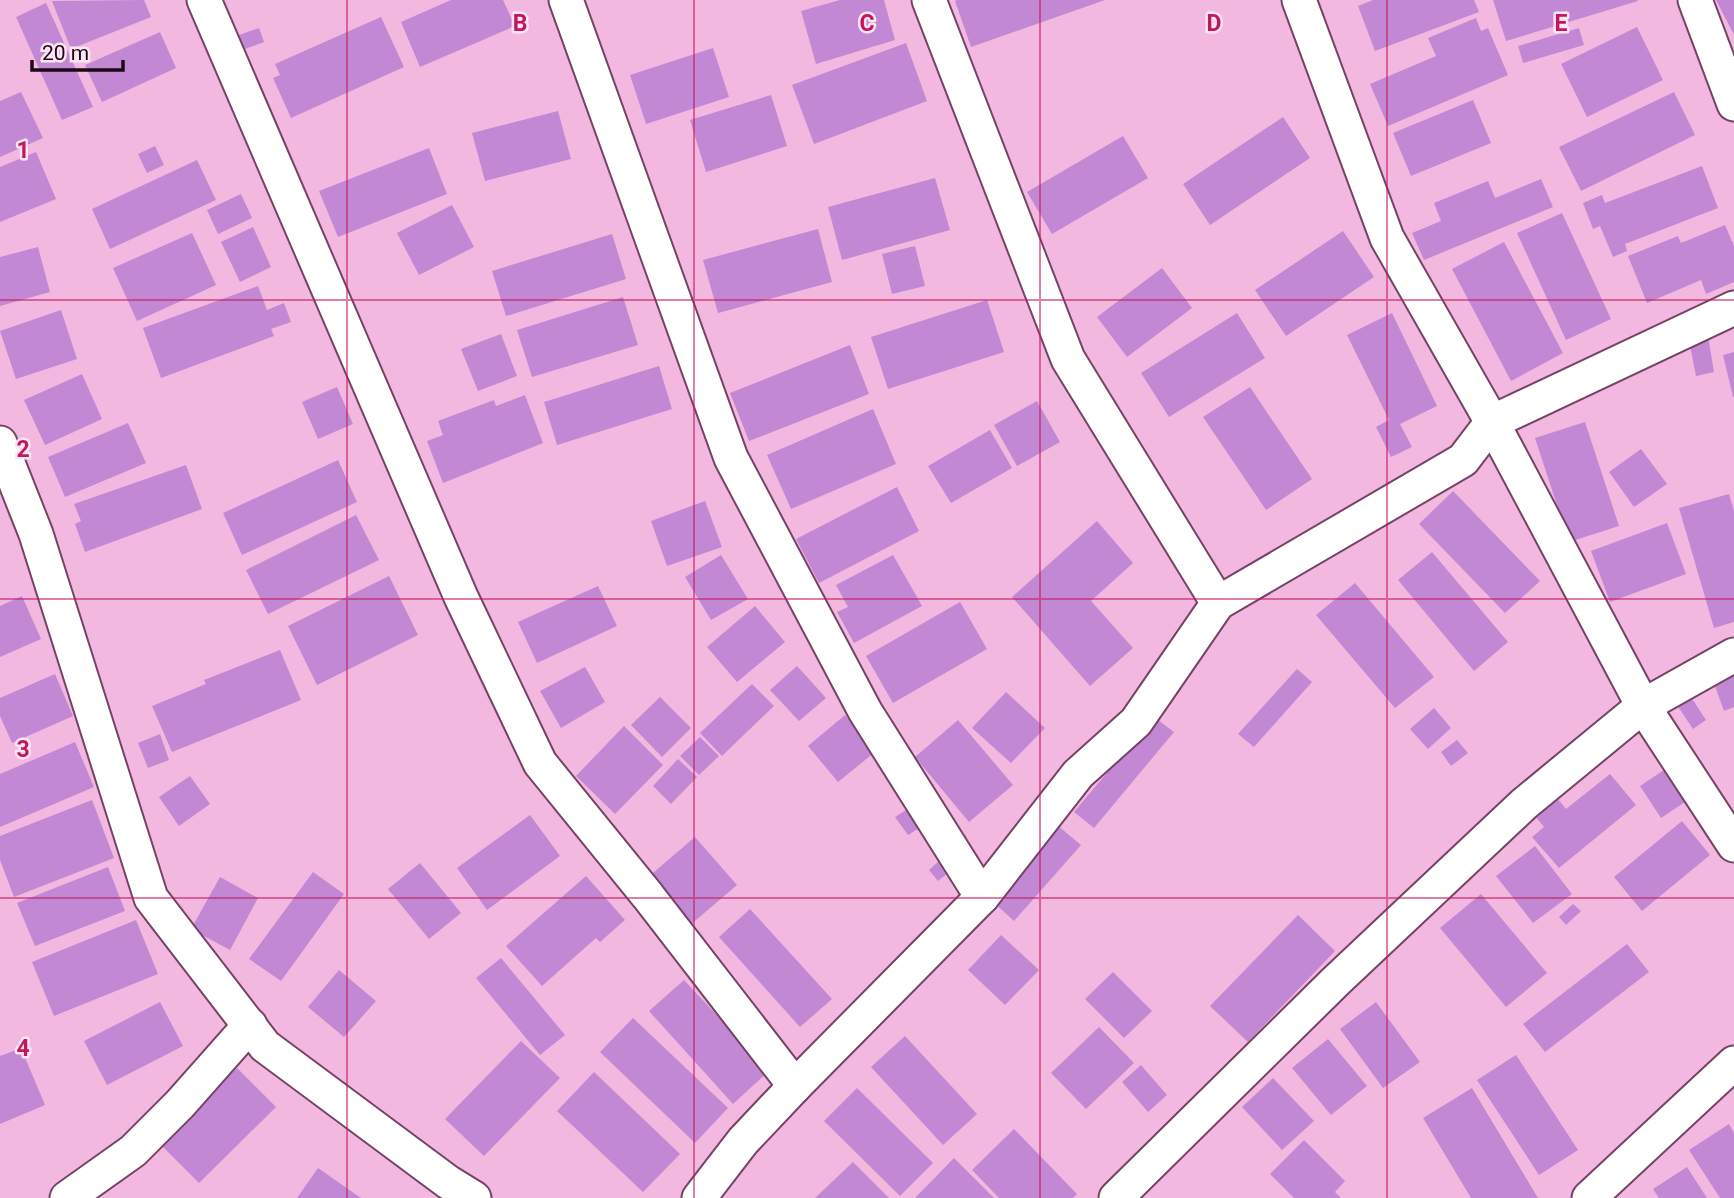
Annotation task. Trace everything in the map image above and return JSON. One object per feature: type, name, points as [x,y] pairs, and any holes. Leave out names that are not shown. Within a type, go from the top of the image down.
[{"type":"street","points":[[204,0],[461,597],[540,763],[648,896],[795,1086]]},
{"type":"street","points":[[566,0],[731,458],[865,710],[982,897]]},
{"type":"street","points":[[929,0],[1068,359],[1218,603]]},
{"type":"street","points":[[1298,0],[1387,238],[1492,422],[1643,706],[1734,845]]},
{"type":"street","points":[[1695,0],[1734,104]]},
{"type":"street","points":[[711,1193],[743,1141],[982,897],[1078,774],[1136,722],[1218,603],[1463,460],[1492,422],[1734,308]]},
{"type":"street","points":[[0,443],[36,534],[151,898],[265,1046],[448,1182],[474,1198]]},
{"type":"street","points":[[1116,1198],[1336,981],[1524,804],[1643,706],[1734,655]]},
{"type":"street","points":[[67,1198],[133,1151],[180,1104],[250,1025]]},
{"type":"street","points":[[1589,1198],[1734,1063]]},
{"type":"building","points":[[144,0],[151,17],[71,49],[52,1]]},
{"type":"building","points":[[451,0],[503,0],[515,26],[420,67],[401,22]]},
{"type":"building","points":[[840,0],[884,0],[895,40],[816,64],[801,11]]},
{"type":"building","points":[[1105,0],[971,47],[955,1]]},
{"type":"building","points":[[1373,0],[1474,0],[1479,12],[1375,51],[1358,6]]},
{"type":"building","points":[[1493,0],[1637,0],[1638,1],[1506,41]]},
{"type":"building","points":[[1716,0],[1734,0],[1734,35]]},
{"type":"building","points":[[46,3],[93,107],[62,120],[16,17]]},
{"type":"building","points":[[381,17],[404,67],[291,118],[273,78],[280,75],[275,64]]},
{"type":"building","points":[[1476,18],[1481,31],[1488,28],[1508,75],[1388,126],[1370,84],[1436,56],[1428,38]]},
{"type":"building","points":[[1637,27],[1663,80],[1587,117],[1561,64]]},
{"type":"building","points":[[259,28],[264,42],[242,50],[236,36]]},
{"type":"building","points":[[1579,28],[1584,45],[1523,63],[1518,46]]},
{"type":"building","points":[[160,32],[176,68],[102,102],[85,65]]},
{"type":"building","points":[[906,43],[927,101],[814,144],[792,85]]},
{"type":"building","points":[[713,48],[729,97],[646,124],[630,75]]},
{"type":"building","points":[[21,92],[43,138],[0,157],[0,101]]},
{"type":"building","points":[[1674,92],[1695,135],[1581,191],[1559,147]]},
{"type":"building","points":[[771,95],[787,146],[706,172],[690,120]]},
{"type":"building","points":[[1473,100],[1491,143],[1411,176],[1393,133]]},
{"type":"building","points":[[558,111],[571,159],[485,181],[472,133]]},
{"type":"building","points":[[1283,117],[1310,158],[1210,225],[1183,184]]},
{"type":"building","points":[[1123,136],[1148,178],[1052,234],[1027,192]]},
{"type":"building","points":[[155,146],[164,165],[147,173],[138,154]]},
{"type":"building","points":[[429,148],[447,194],[338,237],[319,191]]},
{"type":"building","points":[[36,152],[56,199],[0,222],[0,167]]},
{"type":"building","points":[[197,160],[216,200],[110,249],[92,209]]},
{"type":"building","points":[[1702,166],[1718,208],[1625,244],[1627,251],[1613,257],[1600,226],[1593,229],[1583,203],[1602,195],[1605,203]]},
{"type":"building","points":[[935,178],[950,230],[842,260],[828,207]]},
{"type":"building","points":[[1541,179],[1553,207],[1424,260],[1412,233],[1441,221],[1434,203],[1488,181],[1495,198]]},
{"type":"building","points":[[241,194],[252,218],[218,234],[207,210]]},
{"type":"building","points":[[452,205],[474,247],[419,275],[397,233]]},
{"type":"building","points":[[1562,213],[1611,319],[1566,340],[1517,233]]},
{"type":"building","points":[[1725,225],[1734,246],[1734,282],[1706,294],[1701,280],[1647,303],[1628,256],[1678,236],[1681,243]]},
{"type":"building","points":[[253,227],[271,267],[240,282],[221,242]]},
{"type":"building","points":[[818,229],[832,282],[718,313],[703,260]]},
{"type":"building","points":[[1343,231],[1374,277],[1286,336],[1255,290]]},
{"type":"building","points":[[192,233],[216,285],[137,321],[113,268]]},
{"type":"building","points":[[612,234],[626,279],[506,316],[492,271]]},
{"type":"building","points":[[1504,242],[1563,353],[1511,381],[1452,269]]},
{"type":"building","points":[[915,246],[925,286],[892,294],[882,254]]},
{"type":"building","points":[[38,247],[50,292],[0,306],[0,257]]},
{"type":"building","points":[[1162,268],[1192,308],[1127,357],[1097,317]]},
{"type":"building","points":[[258,286],[267,310],[284,303],[291,322],[271,329],[274,336],[161,378],[143,328]]},
{"type":"building","points":[[623,297],[638,345],[532,377],[517,330]]},
{"type":"building","points":[[987,300],[1004,352],[888,389],[871,337]]},
{"type":"building","points":[[61,310],[77,359],[16,379],[0,331]]},
{"type":"building","points":[[1237,313],[1265,358],[1169,417],[1141,373]]},
{"type":"building","points":[[1392,313],[1437,406],[1400,424],[1412,447],[1391,457],[1376,427],[1389,420],[1347,335]]},
{"type":"building","points":[[501,334],[517,376],[478,391],[461,349]]},
{"type":"building","points":[[1708,336],[1714,372],[1696,376],[1689,340]]},
{"type":"building","points":[[850,345],[869,394],[749,441],[730,393]]},
{"type":"building","points":[[1734,352],[1734,397],[1733,397],[1723,355]]},
{"type":"building","points":[[659,366],[672,409],[557,445],[544,402]]},
{"type":"building","points":[[82,374],[102,419],[45,445],[24,400]]},
{"type":"building","points":[[337,387],[353,424],[318,439],[302,402]]},
{"type":"building","points":[[1250,387],[1312,479],[1266,510],[1203,417]]},
{"type":"building","points":[[525,395],[543,443],[443,483],[427,441],[443,435],[438,421],[494,400],[496,406]]},
{"type":"building","points":[[1037,401],[1060,442],[1017,466],[994,425]]},
{"type":"building","points":[[873,409],[896,464],[791,509],[767,455]]},
{"type":"building","points":[[1585,422],[1619,526],[1569,542],[1535,438]]},
{"type":"building","points":[[128,423],[146,463],[65,497],[48,457]]},
{"type":"building","points":[[990,430],[1012,468],[951,503],[928,466]]},
{"type":"building","points":[[1641,449],[1667,484],[1634,507],[1609,472]]},
{"type":"building","points":[[338,460],[357,502],[242,555],[223,513]]},
{"type":"building","points":[[186,465],[202,509],[85,552],[75,524],[81,521],[74,504]]},
{"type":"building","points":[[897,487],[919,531],[819,583],[796,539]]},
{"type":"building","points":[[1453,491],[1540,581],[1505,613],[1419,524]]},
{"type":"building","points":[[1729,494],[1734,511],[1734,622],[1714,628],[1679,508]]},
{"type":"building","points":[[705,501],[722,547],[667,566],[651,521]]},
{"type":"building","points":[[356,515],[379,560],[268,614],[246,570]]},
{"type":"building","points":[[1097,521],[1133,563],[1091,601],[1133,648],[1090,686],[1012,597]]},
{"type":"building","points":[[1667,523],[1686,574],[1610,602],[1591,551]]},
{"type":"building","points":[[1432,552],[1508,642],[1474,671],[1398,580]]},
{"type":"building","points":[[721,555],[748,599],[711,620],[685,577]]},
{"type":"building","points":[[893,555],[922,606],[854,643],[837,612],[848,607],[836,585]]},
{"type":"building","points":[[389,576],[418,635],[317,685],[288,626]]},
{"type":"building","points":[[1355,583],[1434,677],[1395,708],[1316,615]]},
{"type":"building","points":[[598,586],[617,626],[537,663],[518,622]]},
{"type":"building","points":[[22,596],[41,639],[0,657],[0,606]]},
{"type":"building","points":[[960,602],[987,649],[893,703],[866,656]]},
{"type":"building","points":[[755,606],[785,642],[737,682],[707,647]]},
{"type":"building","points":[[280,650],[301,700],[172,752],[152,706],[206,684],[204,680]]},
{"type":"building","points":[[797,666],[826,698],[799,721],[770,690]]},
{"type":"building","points":[[585,667],[605,702],[561,728],[540,691]]},
{"type":"building","points":[[1297,669],[1312,682],[1254,747],[1238,734]]},
{"type":"building","points":[[1734,670],[1734,707],[1724,711],[1712,678]]},
{"type":"building","points":[[55,674],[73,716],[12,743],[0,716],[0,698]]},
{"type":"building","points":[[752,684],[774,706],[722,756],[700,733]]},
{"type":"building","points":[[1006,692],[1045,728],[1011,763],[972,728]]},
{"type":"building","points":[[1689,694],[1706,720],[1693,729],[1675,702]]},
{"type":"building","points":[[660,697],[691,728],[662,757],[631,725]]},
{"type":"building","points":[[1434,708],[1451,728],[1428,749],[1410,729]]},
{"type":"building","points":[[845,715],[875,752],[838,782],[808,746]]},
{"type":"building","points":[[1154,717],[1174,732],[1094,828],[1074,812]]},
{"type":"building","points":[[958,720],[1013,785],[969,822],[915,757]]},
{"type":"building","points":[[624,726],[663,765],[615,814],[576,776]]},
{"type":"building","points":[[160,734],[169,760],[148,768],[138,743]]},
{"type":"building","points":[[700,737],[719,756],[699,775],[680,756]]},
{"type":"building","points":[[1457,740],[1468,753],[1451,766],[1441,752]]},
{"type":"building","points":[[75,742],[94,787],[0,827],[0,774]]},
{"type":"building","points":[[678,759],[697,777],[671,804],[653,786]]},
{"type":"building","points":[[1664,770],[1685,802],[1661,818],[1640,786]]},
{"type":"building","points":[[1610,774],[1636,805],[1559,868],[1532,837],[1544,827],[1535,816],[1557,798],[1566,809]]},
{"type":"building","points":[[190,776],[210,804],[179,826],[159,797]]},
{"type":"building","points":[[92,800],[114,858],[14,897],[0,860],[0,836]]},
{"type":"building","points":[[911,807],[923,826],[908,835],[895,817]]},
{"type":"building","points":[[530,815],[560,856],[487,910],[457,868]]},
{"type":"building","points":[[1682,821],[1710,855],[1642,911],[1614,877]]},
{"type":"building","points":[[1057,825],[1081,845],[1014,921],[991,900]]},
{"type":"building","points":[[695,837],[737,885],[689,926],[647,878]]},
{"type":"building","points":[[1535,846],[1572,894],[1533,923],[1496,876]]},
{"type":"building","points":[[939,861],[948,873],[938,881],[929,870]]},
{"type":"building","points":[[420,863],[461,913],[429,939],[388,889]]},
{"type":"building","points":[[108,867],[125,911],[35,946],[17,903]]},
{"type":"building","points":[[313,872],[344,894],[281,981],[249,959]]},
{"type":"building","points":[[586,876],[625,920],[600,942],[596,938],[542,986],[506,946]]},
{"type":"building","points":[[220,877],[258,898],[230,950],[191,929]]},
{"type":"building","points":[[1481,894],[1547,973],[1506,1007],[1440,928]]},
{"type":"building","points":[[1573,904],[1581,911],[1566,925],[1559,917]]},
{"type":"building","points":[[750,909],[832,999],[800,1027],[719,937]]},
{"type":"building","points":[[1298,915],[1335,951],[1248,1042],[1210,1006]]},
{"type":"building","points":[[136,920],[158,974],[54,1016],[32,962]]},
{"type":"building","points":[[1001,935],[1039,970],[1005,1005],[968,970]]},
{"type":"building","points":[[1627,944],[1649,972],[1545,1052],[1523,1024]]},
{"type":"building","points":[[501,958],[565,1035],[540,1055],[476,978]]},
{"type":"building","points":[[339,970],[376,1001],[344,1037],[308,1007]]},
{"type":"building","points":[[1113,972],[1152,1011],[1124,1038],[1085,999]]},
{"type":"building","points":[[684,980],[769,1071],[733,1104],[649,1011]]},
{"type":"building","points":[[160,1002],[183,1046],[107,1085],[84,1041]]},
{"type":"building","points":[[1376,1002],[1420,1062],[1383,1088],[1340,1029]]},
{"type":"building","points":[[633,1018],[728,1108],[695,1143],[600,1052]]},
{"type":"building","points":[[1099,1027],[1134,1063],[1086,1109],[1051,1073]]},
{"type":"building","points":[[905,1036],[977,1114],[943,1145],[871,1067]]},
{"type":"building","points":[[1328,1039],[1367,1086],[1331,1115],[1292,1068]]},
{"type":"building","points":[[521,1041],[560,1078],[484,1156],[445,1119]]},
{"type":"building","points":[[21,1048],[45,1105],[0,1124],[0,1056]]},
{"type":"building","points":[[1516,1055],[1578,1150],[1539,1175],[1477,1080]]},
{"type":"building","points":[[1141,1065],[1167,1095],[1148,1112],[1122,1082]]},
{"type":"building","points":[[237,1068],[276,1107],[199,1183],[160,1144]]},
{"type":"building","points":[[594,1072],[680,1154],[643,1192],[557,1111]]},
{"type":"building","points":[[1273,1078],[1314,1121],[1282,1150],[1242,1107]]},
{"type":"building","points":[[857,1088],[933,1163],[900,1196],[824,1121]]},
{"type":"building","points":[[1472,1088],[1538,1198],[1471,1198],[1423,1118]]},
{"type":"building","points":[[1729,1124],[1734,1133],[1734,1198],[1720,1198],[1689,1150]]},
{"type":"building","points":[[1014,1129],[1077,1194],[1073,1198],[999,1198],[972,1170]]},
{"type":"building","points":[[1304,1140],[1345,1181],[1335,1192],[1341,1198],[1294,1198],[1270,1174]]},
{"type":"building","points":[[954,1158],[994,1198],[915,1198]]},
{"type":"building","points":[[853,1162],[889,1198],[815,1198]]},
{"type":"building","points":[[1687,1167],[1707,1198],[1659,1198],[1653,1189]]},
{"type":"building","points":[[318,1168],[361,1198],[297,1198]]}]
